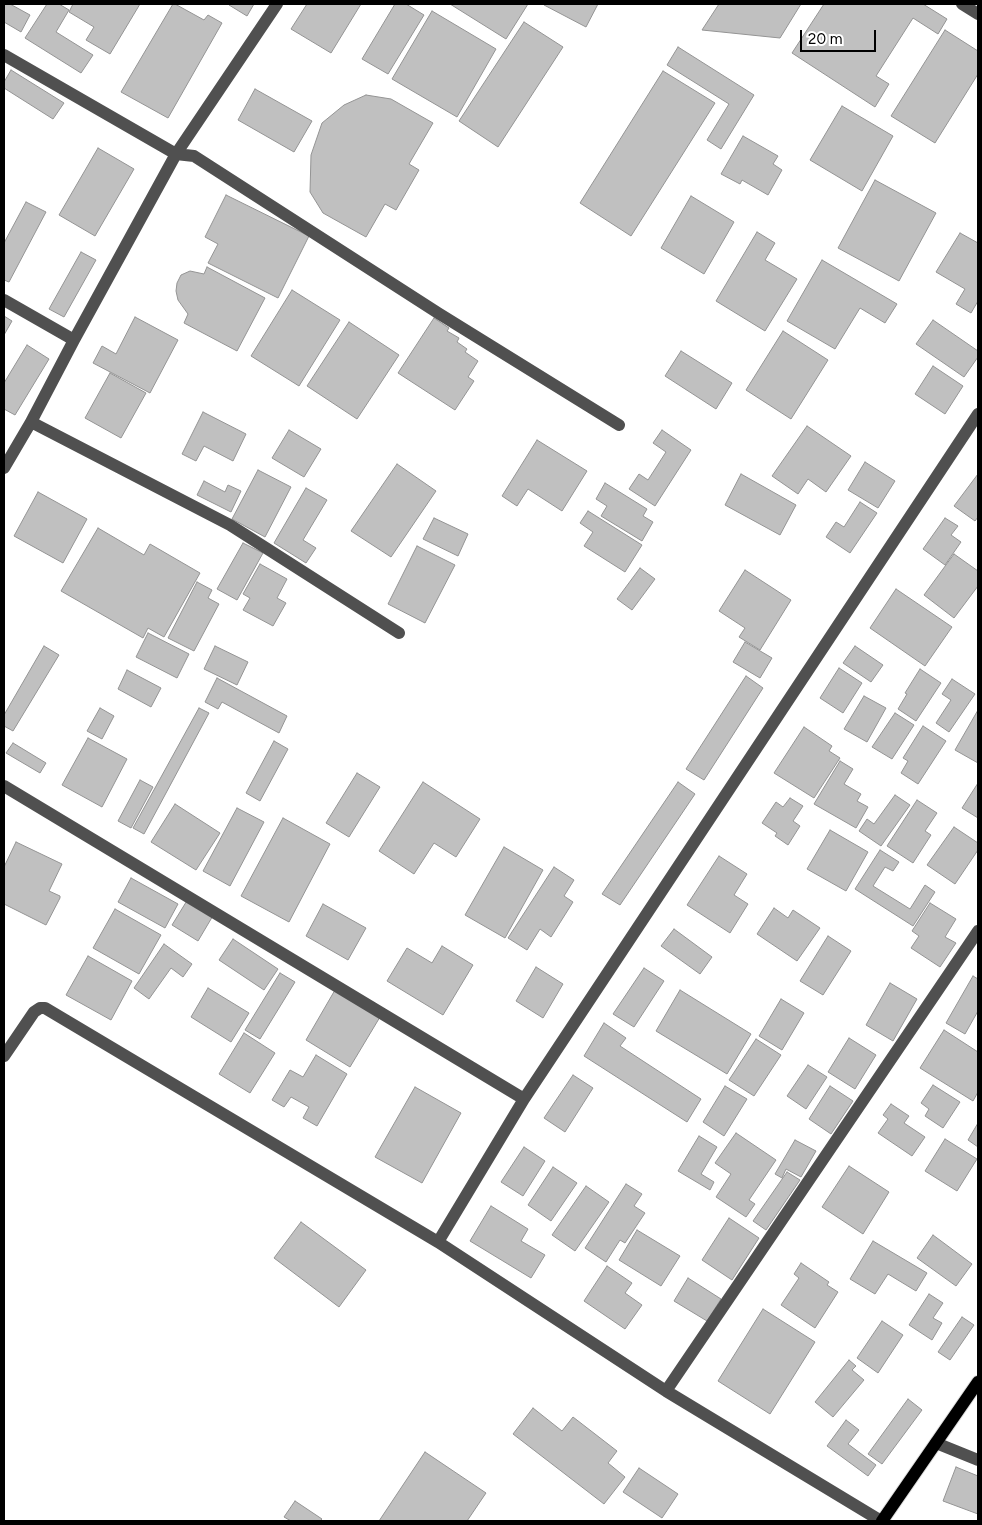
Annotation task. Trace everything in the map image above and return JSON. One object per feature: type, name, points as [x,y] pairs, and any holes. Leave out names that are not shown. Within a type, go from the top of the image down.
[{"type":"main road","points":[[881,1521],[978,1382]]},
{"type":"street","points":[[4,468],[31,422],[176,154],[277,4]]},
{"type":"street","points":[[962,4],[978,14]]},
{"type":"street","points":[[4,55],[176,154],[194,156],[438,313],[619,425]]},
{"type":"street","points":[[4,300],[74,340]]},
{"type":"street","points":[[438,1242],[524,1099],[978,414]]},
{"type":"street","points":[[31,422],[230,525],[399,633]]},
{"type":"street","points":[[4,786],[524,1099]]},
{"type":"street","points":[[666,1390],[978,931]]},
{"type":"street","points":[[4,1056],[34,1012],[40,1008],[45,1008],[438,1242],[666,1390],[881,1521]]},
{"type":"street","points":[[936,1444],[978,1460]]},
{"type":"building","points":[[4,4],[10,4],[30,15],[21,32],[4,22]]},
{"type":"building","points":[[47,4],[59,4],[69,10],[56,32],[93,55],[81,73],[25,38]]},
{"type":"building","points":[[73,4],[140,4],[110,54],[86,40],[94,27],[69,12]]},
{"type":"building","points":[[173,4],[204,20],[208,15],[222,23],[168,118],[121,92]]},
{"type":"building","points":[[230,4],[254,4],[247,16]]},
{"type":"building","points":[[307,4],[361,4],[331,53],[291,29]]},
{"type":"building","points":[[395,4],[406,4],[424,15],[388,74],[362,59]]},
{"type":"building","points":[[450,4],[528,4],[506,39]]},
{"type":"building","points":[[545,4],[598,4],[586,27]]},
{"type":"building","points":[[719,4],[801,4],[780,38],[702,30]]},
{"type":"building","points":[[824,4],[923,4],[947,19],[938,34],[913,18],[876,76],[889,84],[875,107],[792,53]]},
{"type":"building","points":[[432,11],[496,49],[457,117],[392,79]]},
{"type":"building","points":[[524,22],[563,47],[498,147],[459,121]]},
{"type":"building","points":[[945,30],[978,51],[978,74],[935,143],[891,116]]},
{"type":"building","points":[[678,47],[754,95],[721,149],[707,140],[729,104],[667,65]]},
{"type":"building","points":[[11,70],[64,103],[53,119],[4,88],[4,82]]},
{"type":"building","points":[[663,71],[715,103],[631,236],[580,203]]},
{"type":"building","points":[[255,89],[312,121],[294,152],[238,120]]},
{"type":"building","points":[[366,95],[391,99],[433,123],[409,164],[419,170],[396,210],[385,204],[366,237],[323,213],[310,192],[311,155],[322,123],[344,105]]},
{"type":"building","points":[[842,106],[893,136],[862,191],[810,160]]},
{"type":"building","points":[[743,136],[778,156],[773,164],[782,170],[768,195],[742,180],[740,184],[721,174]]},
{"type":"building","points":[[98,148],[134,169],[95,236],[59,215]]},
{"type":"building","points":[[875,180],[936,213],[899,281],[838,248]]},
{"type":"building","points":[[226,195],[309,236],[278,298],[208,263],[218,244],[205,237]]},
{"type":"building","points":[[691,196],[734,222],[704,274],[661,248]]},
{"type":"building","points":[[26,202],[46,212],[9,282],[4,280],[4,243]]},
{"type":"building","points":[[757,232],[775,243],[765,260],[797,279],[765,331],[716,301]]},
{"type":"building","points":[[960,233],[978,243],[978,301],[971,313],[956,304],[965,289],[936,272]]},
{"type":"building","points":[[81,252],[96,260],[64,317],[49,309]]},
{"type":"building","points":[[822,260],[897,304],[885,323],[860,308],[835,349],[787,321]]},
{"type":"building","points":[[207,267],[265,298],[237,351],[184,323],[188,314],[178,300],[177,283],[181,275],[190,271],[204,274]]},
{"type":"building","points":[[292,290],[340,320],[299,386],[251,356]]},
{"type":"building","points":[[4,316],[12,321],[4,335]]},
{"type":"building","points":[[135,317],[178,340],[150,393],[93,363],[102,346],[116,354]]},
{"type":"building","points":[[434,318],[449,328],[447,331],[459,338],[457,342],[467,349],[465,352],[478,361],[468,377],[474,381],[455,410],[398,373]]},
{"type":"building","points":[[933,320],[978,351],[978,357],[964,377],[916,344]]},
{"type":"building","points":[[349,322],[399,355],[357,419],[307,386]]},
{"type":"building","points":[[783,331],[828,360],[791,419],[746,390]]},
{"type":"building","points":[[27,345],[49,359],[15,415],[4,409],[4,383]]},
{"type":"building","points":[[681,351],[732,383],[716,409],[665,376]]},
{"type":"building","points":[[933,366],[963,386],[945,414],[915,394]]},
{"type":"building","points":[[110,373],[146,393],[121,438],[85,418]]},
{"type":"building","points":[[203,412],[246,434],[233,461],[204,446],[196,461],[182,454]]},
{"type":"building","points":[[807,426],[851,456],[826,492],[808,479],[798,494],[772,476]]},
{"type":"building","points":[[289,430],[321,449],[304,477],[272,458]]},
{"type":"building","points":[[662,430],[691,450],[655,506],[629,489],[639,474],[648,480],[666,452],[653,443]]},
{"type":"building","points":[[537,440],[587,471],[562,511],[528,489],[517,506],[502,496]]},
{"type":"building","points":[[865,462],[895,481],[878,508],[848,490]]},
{"type":"building","points":[[397,464],[436,491],[391,557],[351,531]]},
{"type":"building","points":[[258,470],[291,487],[265,537],[232,519]]},
{"type":"building","points":[[741,474],[796,505],[780,535],[725,505]]},
{"type":"building","points":[[978,474],[978,517],[975,521],[954,506]]},
{"type":"building","points":[[204,481],[225,492],[228,485],[241,491],[231,512],[197,495]]},
{"type":"building","points":[[605,483],[647,509],[643,516],[653,522],[642,541],[601,516],[607,506],[596,499]]},
{"type":"building","points":[[306,488],[327,500],[303,540],[316,548],[306,563],[274,543]]},
{"type":"building","points":[[38,492],[87,519],[63,563],[14,536]]},
{"type":"building","points":[[860,502],[877,513],[850,553],[826,537],[836,522],[844,527]]},
{"type":"building","points":[[588,511],[642,545],[625,572],[584,546],[593,532],[580,523]]},
{"type":"building","points":[[434,518],[468,534],[458,556],[423,539]]},
{"type":"building","points":[[945,518],[958,526],[951,535],[961,542],[945,565],[923,549]]},
{"type":"building","points":[[98,528],[144,555],[150,544],[200,573],[164,637],[148,628],[143,638],[61,591]]},
{"type":"building","points":[[243,543],[263,553],[237,600],[217,589]]},
{"type":"building","points":[[417,546],[455,565],[425,623],[388,604]]},
{"type":"building","points":[[954,554],[978,571],[978,586],[954,618],[924,595]]},
{"type":"building","points":[[260,564],[287,579],[277,598],[286,603],[273,626],[243,610],[250,598],[243,594]]},
{"type":"building","points":[[640,568],[655,579],[632,610],[617,599]]},
{"type":"building","points":[[745,570],[791,600],[760,650],[739,637],[745,628],[719,611]]},
{"type":"building","points":[[197,582],[212,590],[208,598],[219,604],[194,651],[168,638]]},
{"type":"building","points":[[896,589],[952,627],[925,666],[870,628]]},
{"type":"building","points":[[148,633],[189,654],[177,678],[136,657]]},
{"type":"building","points":[[745,642],[772,658],[760,678],[733,662]]},
{"type":"building","points":[[44,646],[59,655],[13,731],[4,726],[4,715]]},
{"type":"building","points":[[215,646],[248,662],[237,685],[204,669]]},
{"type":"building","points":[[855,646],[883,665],[871,682],[843,663]]},
{"type":"building","points":[[839,668],[862,683],[843,713],[820,698]]},
{"type":"building","points":[[920,669],[941,683],[916,721],[898,709],[907,694],[905,693]]},
{"type":"building","points":[[127,670],[161,688],[151,707],[118,689]]},
{"type":"building","points":[[746,676],[763,688],[704,780],[686,769]]},
{"type":"building","points":[[217,678],[287,716],[279,733],[222,702],[218,709],[205,702]]},
{"type":"building","points":[[952,679],[975,694],[949,732],[936,723],[951,700],[942,694]]},
{"type":"building","points":[[864,696],[886,708],[867,742],[844,729]]},
{"type":"building","points":[[100,708],[114,716],[102,739],[87,731]]},
{"type":"building","points":[[199,708],[209,713],[144,834],[133,828]]},
{"type":"building","points":[[978,710],[978,763],[955,750]]},
{"type":"building","points":[[895,713],[914,725],[892,759],[872,747]]},
{"type":"building","points":[[923,726],[946,741],[918,784],[901,773],[908,761],[903,758]]},
{"type":"building","points":[[804,727],[832,746],[829,751],[840,758],[814,798],[774,773]]},
{"type":"building","points":[[88,738],[127,759],[102,807],[62,785]]},
{"type":"building","points":[[274,741],[288,749],[260,801],[246,793]]},
{"type":"building","points":[[13,743],[46,763],[40,773],[6,753]]},
{"type":"building","points":[[840,761],[853,769],[844,784],[861,794],[857,801],[868,807],[856,828],[814,804]]},
{"type":"building","points":[[357,773],[380,787],[349,837],[326,823]]},
{"type":"building","points":[[140,780],[153,787],[131,828],[118,821]]},
{"type":"building","points":[[423,782],[480,819],[456,857],[434,843],[414,874],[379,851]]},
{"type":"building","points":[[678,782],[695,794],[620,905],[602,894]]},
{"type":"building","points":[[978,783],[978,818],[962,808]]},
{"type":"building","points":[[895,795],[910,805],[881,846],[859,831],[867,819],[874,824]]},
{"type":"building","points":[[790,798],[803,806],[793,821],[800,826],[788,845],[775,836],[777,833],[762,823],[776,802],[783,807]]},
{"type":"building","points":[[917,800],[937,813],[925,831],[931,835],[913,863],[887,846]]},
{"type":"building","points":[[175,804],[220,833],[196,870],[151,842]]},
{"type":"building","points":[[237,808],[264,822],[230,886],[203,871]]},
{"type":"building","points":[[283,818],[330,844],[289,922],[241,896]]},
{"type":"building","points":[[954,827],[978,843],[978,850],[955,884],[927,865]]},
{"type":"building","points":[[830,830],[868,852],[846,891],[807,869]]},
{"type":"building","points":[[16,842],[62,864],[49,891],[60,896],[60,898],[46,925],[4,904],[4,867]]},
{"type":"building","points":[[504,847],[543,870],[505,938],[465,915]]},
{"type":"building","points":[[880,850],[899,862],[893,871],[885,867],[873,886],[910,909],[925,885],[935,892],[913,926],[855,889]]},
{"type":"building","points":[[719,856],[747,874],[734,895],[748,904],[730,933],[687,905]]},
{"type":"building","points":[[554,867],[574,880],[564,896],[573,902],[551,937],[540,929],[527,950],[508,938]]},
{"type":"building","points":[[131,878],[178,904],[165,928],[118,902]]},
{"type":"building","points":[[188,899],[214,914],[198,941],[172,925]]},
{"type":"building","points":[[930,903],[956,919],[945,937],[956,943],[940,967],[911,948],[919,936],[912,931]]},
{"type":"building","points":[[323,904],[366,928],[348,960],[306,936]]},
{"type":"building","points":[[774,908],[788,918],[793,910],[820,928],[797,961],[757,934]]},
{"type":"building","points":[[115,909],[161,935],[139,974],[93,948]]},
{"type":"building","points":[[674,929],[712,957],[700,974],[661,946]]},
{"type":"building","points":[[828,936],[851,951],[823,995],[800,981]]},
{"type":"building","points":[[233,939],[278,969],[264,990],[219,960]]},
{"type":"building","points":[[164,944],[192,964],[183,977],[171,968],[149,999],[134,988]]},
{"type":"building","points":[[442,946],[473,965],[443,1015],[387,981],[407,948],[432,963]]},
{"type":"building","points":[[88,956],[132,981],[111,1020],[66,995]]},
{"type":"building","points":[[536,967],[563,984],[543,1018],[516,1001]]},
{"type":"building","points":[[644,968],[664,981],[634,1027],[613,1014]]},
{"type":"building","points":[[280,973],[295,982],[260,1039],[245,1030]]},
{"type":"building","points":[[973,976],[978,979],[978,1011],[965,1034],[946,1023]]},
{"type":"building","points":[[890,983],[917,999],[893,1041],[866,1025]]},
{"type":"building","points":[[208,988],[249,1013],[231,1042],[191,1017]]},
{"type":"building","points":[[335,990],[380,1017],[350,1067],[306,1040]]},
{"type":"building","points":[[680,990],[751,1034],[727,1074],[656,1031]]},
{"type":"building","points":[[781,999],[804,1013],[782,1050],[759,1036]]},
{"type":"building","points":[[604,1023],[626,1038],[620,1046],[701,1099],[687,1122],[584,1056]]},
{"type":"building","points":[[944,1030],[978,1052],[978,1092],[973,1101],[920,1068]]},
{"type":"building","points":[[244,1033],[275,1053],[250,1093],[219,1074]]},
{"type":"building","points":[[849,1038],[876,1055],[855,1089],[828,1072]]},
{"type":"building","points":[[756,1039],[781,1055],[754,1096],[729,1080]]},
{"type":"building","points":[[316,1055],[347,1074],[317,1126],[303,1118],[309,1107],[291,1097],[284,1107],[272,1100],[290,1070],[303,1077]]},
{"type":"building","points":[[808,1065],[827,1077],[806,1109],[787,1096]]},
{"type":"building","points":[[573,1075],[593,1088],[565,1132],[544,1118]]},
{"type":"building","points":[[933,1085],[960,1102],[943,1128],[925,1116],[929,1109],[921,1103]]},
{"type":"building","points":[[725,1086],[747,1099],[724,1136],[703,1122]]},
{"type":"building","points":[[830,1086],[853,1101],[831,1134],[809,1119]]},
{"type":"building","points":[[415,1087],[461,1113],[422,1183],[375,1157]]},
{"type":"building","points":[[891,1104],[909,1116],[904,1123],[925,1137],[912,1156],[878,1133],[888,1119],[883,1115]]},
{"type":"building","points":[[978,1123],[978,1147],[968,1140]]},
{"type":"building","points":[[736,1133],[776,1160],[749,1200],[755,1204],[746,1217],[716,1197],[731,1174],[715,1163]]},
{"type":"building","points":[[699,1136],[717,1147],[701,1174],[714,1182],[710,1190],[678,1171]]},
{"type":"building","points":[[945,1139],[977,1159],[957,1191],[925,1171]]},
{"type":"building","points":[[795,1140],[816,1151],[801,1177],[786,1169],[782,1178],[775,1174]]},
{"type":"building","points":[[524,1147],[545,1161],[523,1196],[501,1182]]},
{"type":"building","points":[[849,1166],[889,1192],[863,1234],[822,1207]]},
{"type":"building","points":[[553,1167],[577,1183],[551,1221],[528,1205]]},
{"type":"building","points":[[787,1172],[800,1180],[766,1230],[753,1221]]},
{"type":"building","points":[[626,1184],[642,1194],[634,1206],[645,1213],[625,1243],[620,1240],[606,1262],[585,1248]]},
{"type":"building","points":[[586,1186],[609,1202],[575,1251],[552,1235]]},
{"type":"building","points":[[491,1206],[528,1229],[521,1241],[545,1255],[531,1278],[470,1241]]},
{"type":"building","points":[[729,1218],[759,1238],[732,1280],[702,1260]]},
{"type":"building","points":[[301,1222],[366,1270],[339,1307],[274,1258]]},
{"type":"building","points":[[637,1230],[680,1256],[661,1286],[619,1260]]},
{"type":"building","points":[[933,1235],[972,1264],[956,1286],[917,1258]]},
{"type":"building","points":[[873,1241],[927,1273],[916,1291],[888,1274],[875,1294],[850,1279]]},
{"type":"building","points":[[801,1263],[829,1282],[827,1285],[838,1292],[815,1328],[781,1305],[799,1278],[794,1274]]},
{"type":"building","points":[[607,1266],[632,1283],[625,1293],[642,1305],[625,1329],[584,1301]]},
{"type":"building","points":[[688,1278],[721,1299],[707,1321],[674,1301]]},
{"type":"building","points":[[929,1294],[943,1303],[933,1318],[942,1323],[932,1340],[909,1325]]},
{"type":"building","points":[[763,1309],[815,1342],[770,1414],[718,1381]]},
{"type":"building","points":[[962,1317],[974,1325],[950,1360],[938,1352]]},
{"type":"building","points":[[882,1321],[903,1335],[878,1373],[857,1358]]},
{"type":"building","points":[[849,1360],[856,1366],[852,1370],[864,1380],[833,1417],[815,1402]]},
{"type":"building","points":[[908,1399],[922,1410],[882,1464],[868,1454]]},
{"type":"building","points":[[533,1408],[562,1431],[573,1417],[617,1451],[608,1463],[625,1477],[604,1504],[513,1434]]},
{"type":"building","points":[[846,1420],[859,1430],[848,1444],[876,1465],[868,1476],[827,1446]]},
{"type":"building","points":[[425,1452],[486,1493],[467,1521],[379,1521]]},
{"type":"building","points":[[956,1467],[978,1476],[978,1514],[943,1501]]},
{"type":"building","points":[[639,1468],[678,1494],[662,1518],[623,1492]]},
{"type":"building","points":[[295,1501],[322,1519],[320,1521],[291,1521],[284,1517]]}]
